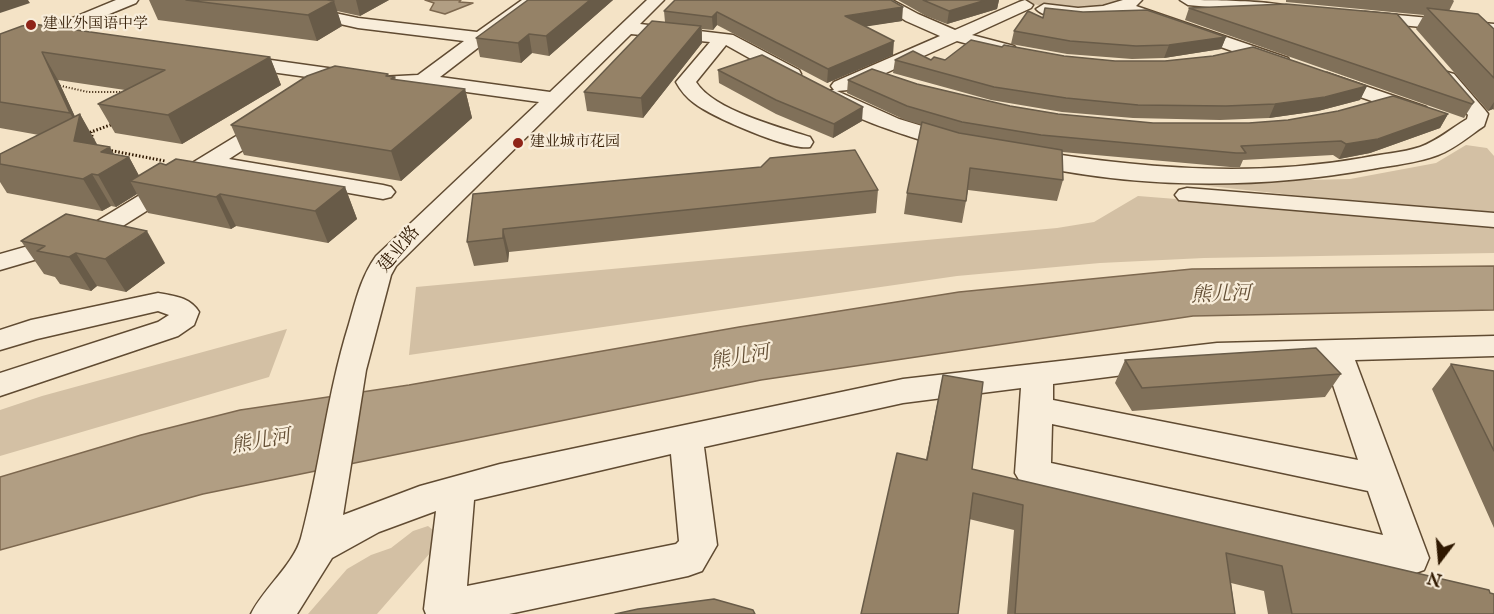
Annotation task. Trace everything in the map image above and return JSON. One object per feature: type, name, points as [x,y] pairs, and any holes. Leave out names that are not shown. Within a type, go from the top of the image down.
[{"type":"street","points":[[0,54],[130,0]]},
{"type":"street","points":[[423,81],[532,0]]},
{"type":"street","name":"建业路","points":[[272,614],[287,596],[318,546],[333,476],[350,370],[377,275],[385,262],[656,0]]},
{"type":"street","points":[[881,0],[904,15],[954,37],[1030,55]]},
{"type":"street","points":[[1188,0],[1304,11]]},
{"type":"street","points":[[816,87],[869,73],[954,37],[1018,3],[1072,12],[1111,9],[1128,3],[1250,51],[1467,128]]},
{"type":"street","points":[[283,9],[358,23],[480,38]]},
{"type":"street","points":[[1350,15],[1494,29]]},
{"type":"street","points":[[1396,20],[1418,45]]},
{"type":"street","points":[[626,28],[727,39],[853,108],[897,126],[979,148]]},
{"type":"street","points":[[47,34],[82,39]]},
{"type":"street","points":[[722,39],[687,82],[688,89],[698,98],[728,113],[802,142]]},
{"type":"street","points":[[1224,60],[1250,51]]},
{"type":"street","points":[[222,59],[335,75],[333,90],[423,81],[553,98]]},
{"type":"street","points":[[1002,152],[1140,171],[1212,177],[1279,176],[1335,171],[1433,150],[1477,122],[1478,114],[1433,62]]},
{"type":"street","points":[[869,73],[898,85]]},
{"type":"street","points":[[1355,111],[1386,100]]},
{"type":"street","points":[[0,262],[90,236],[292,110]]},
{"type":"street","points":[[206,165],[383,192]]},
{"type":"street","points":[[1187,195],[1494,220]]},
{"type":"street","points":[[0,340],[31,330],[158,302],[174,304],[185,312],[184,318],[168,329],[0,385]]},
{"type":"street","points":[[318,546],[366,521],[500,478],[903,391],[1217,353],[1494,346]]},
{"type":"street","points":[[1038,374],[1033,473],[1410,558],[1336,349]]},
{"type":"street","points":[[1036,409],[1381,479]]},
{"type":"street","points":[[457,490],[444,609],[688,559],[698,545],[686,437]]},
{"type":"path","points":[[57,85],[88,92],[129,92]]},
{"type":"path","points":[[96,145],[91,132],[117,122]]},
{"type":"path","points":[[105,150],[206,165]]},
{"type":"shaded area","points":[[1020,0],[1125,0],[1102,7],[1073,9],[1044,6]]},
{"type":"shaded area","points":[[1466,145],[1487,148],[1494,156],[1494,212],[1302,196],[1115,176],[1261,181],[1350,179],[1436,163]]},
{"type":"shaded area","points":[[1138,196],[1494,224],[1494,253],[1204,258],[1100,263],[957,276],[409,355],[416,287],[1057,228],[1094,222]]},
{"type":"shaded area","points":[[287,329],[269,377],[0,456],[0,410],[42,396]]},
{"type":"shaded area","points":[[428,526],[438,534],[431,552],[377,614],[308,614],[347,569],[371,555],[391,548],[413,531]]},
{"type":"water","points":[[425,0],[461,0],[459,2],[473,3],[445,14],[430,10],[434,3]]},
{"type":"water","name":"熊儿河","points":[[1494,266],[1494,310],[1193,316],[761,380],[203,494],[0,550],[0,477],[141,435],[240,410],[409,385],[739,327],[959,292],[1192,269]]},
{"type":"building","points":[[186,0],[327,0],[334,1],[308,15]]},
{"type":"building","points":[[528,0],[590,0],[546,36],[529,34],[518,43],[476,38]]},
{"type":"building","points":[[675,0],[891,0],[903,7],[845,16],[894,41],[828,69],[717,12],[712,17],[664,11]]},
{"type":"building","points":[[923,0],[986,0],[949,11]]},
{"type":"building","points":[[1286,4],[1397,14],[1474,102],[1472,104],[1189,8]]},
{"type":"building","points":[[1045,8],[1083,12],[1147,10],[1226,37],[1169,45],[1136,46],[1070,41],[1014,31],[1028,11],[1043,18]]},
{"type":"building","points":[[1427,8],[1478,14],[1494,29],[1494,78]]},
{"type":"building","points":[[652,21],[701,26],[641,98],[584,92]]},
{"type":"building","points":[[33,24],[270,57],[168,115],[98,104],[165,70],[42,52],[70,113],[0,102],[0,34]]},
{"type":"building","points":[[971,40],[1002,47],[1004,45],[1064,56],[1115,61],[1165,61],[1213,56],[1253,47],[1367,86],[1325,97],[1275,104],[1138,105],[1066,98],[994,87],[895,60],[913,51],[931,60],[934,57],[945,60]]},
{"type":"building","points":[[762,55],[863,107],[834,124],[776,100],[718,70]]},
{"type":"building","points":[[335,66],[395,77],[391,79],[465,89],[391,151],[231,125],[307,76]]},
{"type":"building","points":[[872,69],[917,84],[1010,106],[1058,114],[1153,123],[1249,123],[1288,120],[1338,111],[1393,96],[1448,114],[1378,139],[1346,144],[1341,141],[1241,146],[1246,153],[1236,153],[1041,135],[962,122],[907,106],[848,80]]},
{"type":"building","points":[[80,114],[74,141],[110,147],[101,152],[129,157],[98,175],[92,174],[83,179],[0,164],[0,154]]},
{"type":"building","points":[[922,122],[959,133],[1062,150],[1063,180],[970,168],[966,201],[907,193]]},
{"type":"building","points":[[855,150],[878,190],[503,229],[503,238],[467,242],[473,194],[761,167],[770,158]]},
{"type":"building","points":[[176,159],[345,187],[315,211],[220,194],[216,197],[130,181],[160,163],[166,165]]},
{"type":"building","points":[[66,214],[147,231],[105,259],[76,253],[69,257],[37,251],[45,246],[21,241]]},
{"type":"building","points":[[1316,348],[1341,374],[1142,388],[1125,360]]},
{"type":"building","points":[[1451,364],[1494,371],[1494,451]]},
{"type":"building","points":[[943,375],[983,382],[972,469],[1489,590],[1494,594],[1494,614],[1292,614],[1282,566],[1226,553],[1235,614],[1015,614],[1023,505],[973,493],[958,614],[861,614],[897,453],[927,460]]},
{"type":"building","points":[[714,599],[753,610],[755,614],[615,614],[638,609]]},
{"type":"place","name":"建业外国语中学","points":[[31,25]]},
{"type":"place","name":"建业城市花园","points":[[518,143]]}]
